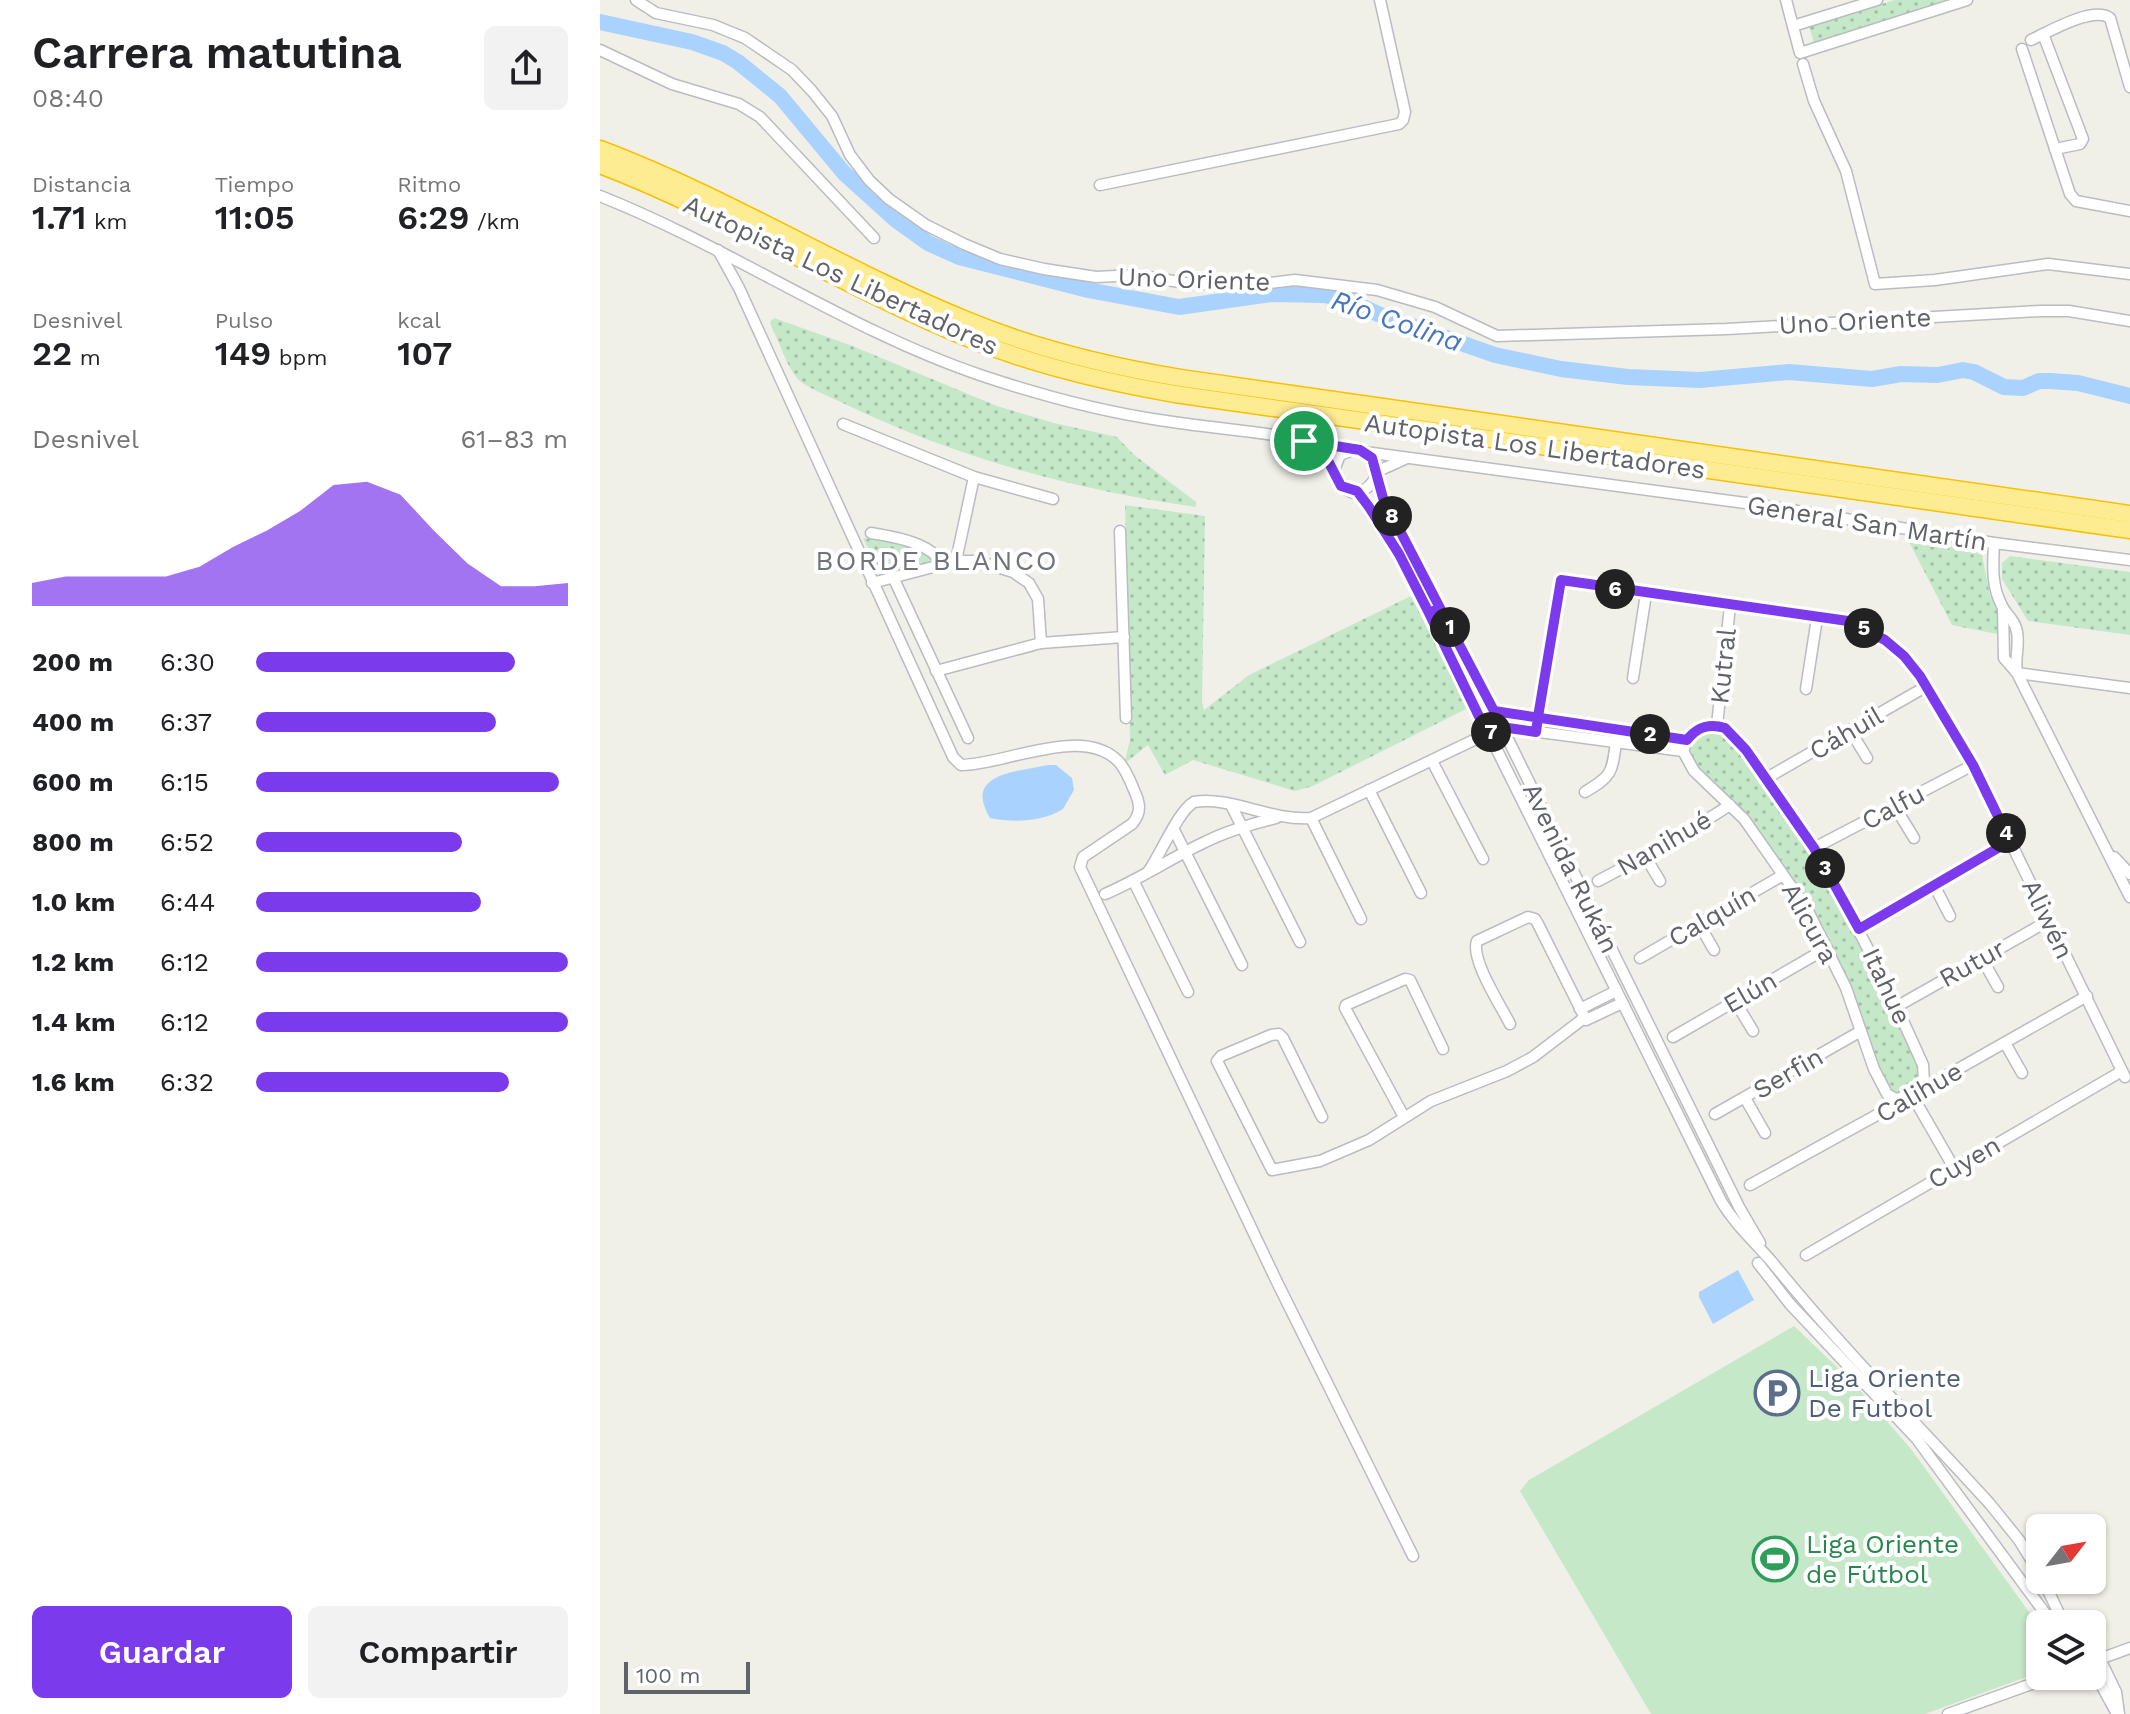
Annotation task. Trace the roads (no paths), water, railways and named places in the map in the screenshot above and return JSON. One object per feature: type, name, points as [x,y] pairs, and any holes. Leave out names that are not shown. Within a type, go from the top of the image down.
[{"type":"highway","name":"Autopista Los Libertadores","points":[[600,149],[713,197],[942,310],[1025,342],[1099,362],[1181,378],[2130,514]]},
{"type":"highway","name":"Autopista Los Libertadores","points":[[600,165],[680,199],[968,338],[1037,363],[1093,378],[1175,394],[2130,530]]},
{"type":"street","name":"Uno Oriente","points":[[636,0],[656,13],[713,25],[745,38],[792,70],[812,91],[832,116],[850,155],[889,199],[926,225],[964,244],[1000,259],[1044,269],[1096,277],[1136,275],[1192,284],[1262,284],[1295,280],[1377,290],[1435,307],[1497,336],[1727,329],[2040,311],[2069,311],[2130,321]]},
{"type":"street","points":[[1100,185],[1399,124],[1405,112],[1380,0]]},
{"type":"street","points":[[1786,0],[1814,101],[1846,171],[1875,284],[1935,280],[2048,264],[2130,274]]},
{"type":"street","points":[[1793,26],[1877,0]]},
{"type":"street","points":[[1802,58],[1967,0]]},
{"type":"street","points":[[2031,40],[2094,13],[2107,15],[2130,87]]},
{"type":"street","points":[[2043,34],[2083,139],[2080,144],[2055,149]]},
{"type":"street","points":[[2022,49],[2070,194],[2076,201],[2130,211]]},
{"type":"street","points":[[600,50],[672,84],[739,104],[760,117],[874,238]]},
{"type":"street","points":[[600,196],[718,250],[890,338],[950,363],[1075,403],[1143,417],[1304,441],[1365,452],[1372,458],[1376,474],[1370,485],[1357,491],[1341,486],[1320,450],[1304,441]]},
{"type":"street","points":[[718,250],[739,288],[953,757],[961,765],[972,765],[1029,750],[1094,748],[1110,755],[1126,771],[1139,803],[1138,817],[1083,857],[1080,867],[1276,1280],[1413,1556]]},
{"type":"street","points":[[739,288],[743,274],[752,267]]},
{"type":"street","points":[[843,424],[974,477],[1053,499]]},
{"type":"street","points":[[1334,470],[1340,455],[1350,450]]},
{"type":"street","name":"General San Martín","points":[[1365,452],[1850,518],[1994,543],[2130,560]]},
{"type":"street","name":"General San Martín","points":[[1376,474],[1397,461],[1414,457]]},
{"type":"street","name":"Avenida Rukán","points":[[1376,474],[1383,498],[1487,733],[1721,1201],[1764,1261],[1990,1504],[2026,1551]]},
{"type":"street","points":[[956,561],[974,477]]},
{"type":"street","name":"Avenida Rukán","points":[[1357,491],[1435,611],[1494,711],[1764,1261]]},
{"type":"street","points":[[1120,531],[1126,718]]},
{"type":"street","points":[[871,533],[903,539],[938,555],[942,564]]},
{"type":"street","points":[[1994,543],[1993,580],[2003,608],[2016,626],[2019,643],[2015,658],[2017,673]]},
{"type":"street","points":[[872,583],[956,561],[978,561],[1013,572],[1029,583],[1038,599],[1041,643]]},
{"type":"street","points":[[893,577],[968,738]]},
{"type":"street","name":"Aliwén","points":[[1538,717],[1561,580],[1848,621],[1876,634],[1904,656],[1927,686],[1973,765],[2124,1074]]},
{"type":"street","points":[[1633,678],[1646,594]]},
{"type":"street","name":"Kutral","points":[[1717,725],[1730,606]]},
{"type":"street","points":[[2003,608],[2004,658],[2017,673],[2130,897]]},
{"type":"street","points":[[1806,689],[1817,618]]},
{"type":"street","points":[[936,671],[1041,643],[1124,637]]},
{"type":"street","points":[[2002,641],[2019,643]]},
{"type":"street","points":[[2017,673],[2130,688]]},
{"type":"street","name":"Cáhuil","points":[[1765,779],[1927,686]]},
{"type":"street","points":[[1494,711],[1687,740]]},
{"type":"street","points":[[1536,732],[1538,717]]},
{"type":"street","points":[[1148,872],[1182,812],[1194,802],[1231,805],[1278,817],[1311,818],[1501,727],[1683,751],[1687,740],[1697,729],[1717,725]]},
{"type":"street","name":"Itahue","points":[[1717,725],[1734,736],[1814,848],[1859,929],[1925,1073],[1924,1082],[1912,1095]]},
{"type":"street","points":[[1850,730],[1867,758]]},
{"type":"street","points":[[1585,792],[1604,781],[1613,771],[1616,742]]},
{"type":"street","name":"Alicura","points":[[1683,751],[1694,771],[1730,805],[1761,842],[1807,909],[1827,948],[1874,1069],[1887,1094],[1896,1099],[1912,1095]]},
{"type":"street","points":[[1432,761],[1483,859]]},
{"type":"street","name":"Calfu","points":[[1814,848],[1973,765]]},
{"type":"street","points":[[1369,790],[1421,893]]},
{"type":"street","points":[[1231,805],[1300,942]]},
{"type":"street","name":"Nanihué","points":[[1598,881],[1730,805]]},
{"type":"street","points":[[1895,807],[1914,838]]},
{"type":"street","points":[[1105,894],[1243,826],[1278,817]]},
{"type":"street","points":[[1311,818],[1361,919]]},
{"type":"street","points":[[1174,830],[1242,965]]},
{"type":"street","points":[[1859,929],[2010,841]]},
{"type":"street","points":[[2107,850],[2130,874]]},
{"type":"street","points":[[1645,856],[1660,881]]},
{"type":"street","name":"Calquín","points":[[1640,958],[1783,875]]},
{"type":"street","points":[[1134,882],[1188,992]]},
{"type":"street","points":[[1934,885],[1950,916]]},
{"type":"street","points":[[1568,895],[1581,888]]},
{"type":"street","points":[[1510,1024],[1478,961],[1475,946],[1477,941],[1528,917],[1538,924],[1583,1016]]},
{"type":"street","name":"Rutur","points":[[1896,1007],[2048,921]]},
{"type":"street","points":[[1699,924],[1714,950]]},
{"type":"street","name":"Elún","points":[[1673,1037],[1827,948]]},
{"type":"street","points":[[1981,957],[1998,987]]},
{"type":"street","points":[[1404,1117],[1346,1005],[1405,979],[1410,980],[1443,1049]]},
{"type":"street","points":[[1322,1117],[1279,1034],[1221,1056],[1217,1061],[1272,1170],[1320,1161],[1343,1152],[1447,1093],[1520,1064],[1556,1041],[1616,991]]},
{"type":"street","name":"Calihue","points":[[1750,1185],[2087,996]]},
{"type":"street","points":[[1735,1001],[1753,1031]]},
{"type":"street","points":[[1583,1016],[1622,1003]]},
{"type":"street","name":"Serfin","points":[[1715,1114],[1861,1031]]},
{"type":"street","points":[[2005,1043],[2022,1073]]},
{"type":"street","points":[[1648,1054],[1661,1048]]},
{"type":"street","name":"Cuyen","points":[[1806,1255],[2124,1074]]},
{"type":"street","points":[[1912,1095],[1954,1168]]},
{"type":"street","points":[[1745,1098],[1765,1133]]},
{"type":"street","points":[[1764,1261],[1790,1304],[1916,1438],[2043,1610]]},
{"type":"street","points":[[2106,1656],[2130,1648]]},
{"type":"street","points":[[2106,1676],[2116,1692],[2118,1714]]},
{"type":"street","points":[[1948,1714],[2026,1686]]},
{"type":"street","points":[[2104,1690],[2118,1714]]},
{"type":"water","points":[[1056,765],[1072,778],[1074,790],[1063,809],[1046,817],[1028,820],[990,818],[983,803],[983,792],[988,783],[1008,773]]},
{"type":"water","points":[[1738,1270],[1754,1300],[1713,1324],[1699,1292]]},
{"type":"waterway","name":"Río Colina","points":[[600,22],[692,42],[738,62],[780,96],[844,173],[896,220],[928,243],[959,257],[1088,290],[1179,307],[1272,294],[1324,295],[1348,300],[1378,314],[1495,355],[1561,369],[1628,377],[1700,380],[1789,372],[1872,379],[1901,374],[1938,375],[1963,370],[2004,387],[2023,388],[2039,381],[2050,381],[2078,383],[2130,396]]},
{"type":"place","name":"Liga Oriente De Futbol","points":[[1777,1393]]},
{"type":"place","name":"Liga Oriente de Fútbol","points":[[1775,1559]]},
{"type":"district","name":"BORDE BLANCO","points":[[937,560]]}]
